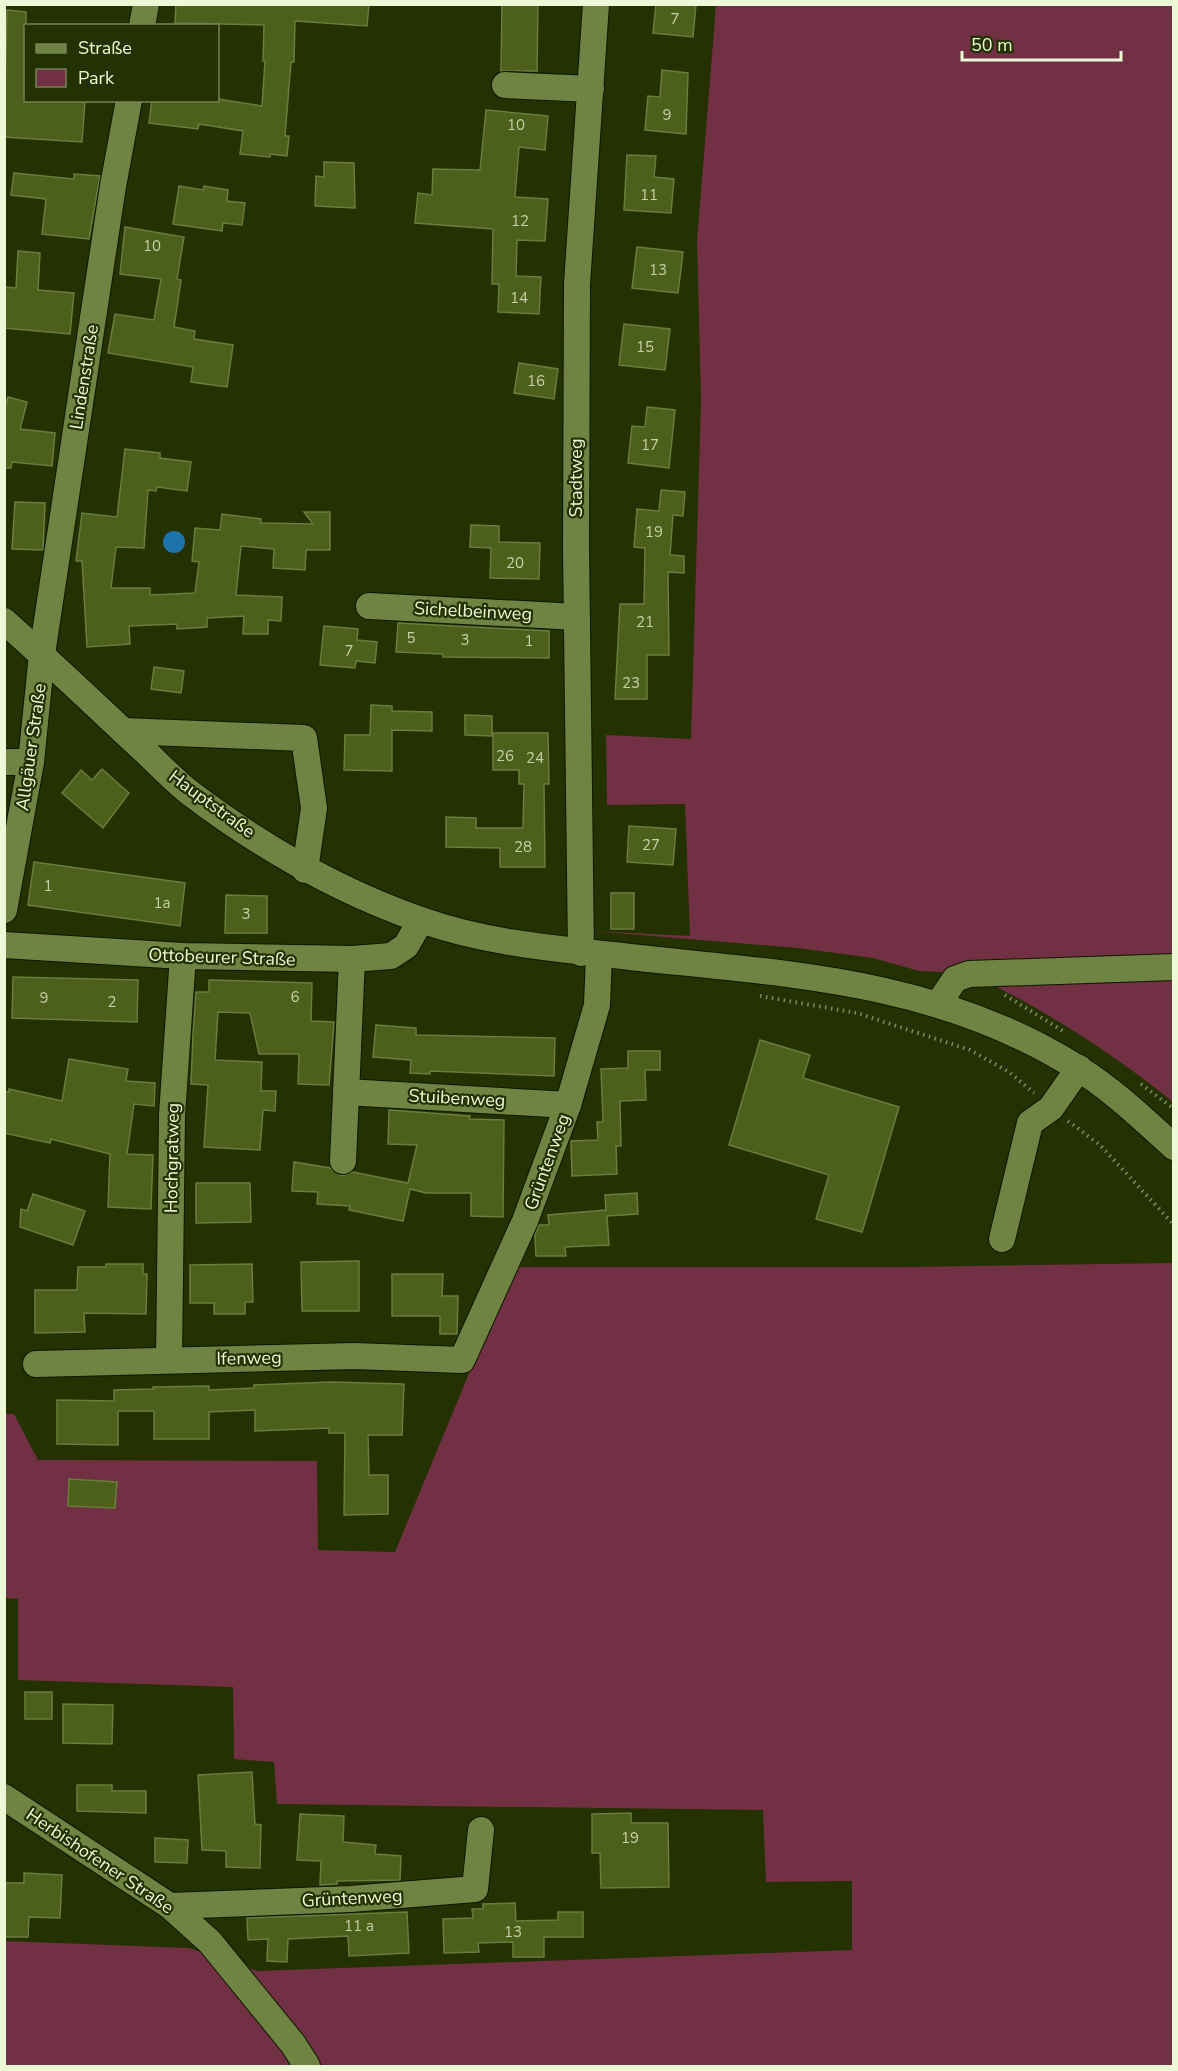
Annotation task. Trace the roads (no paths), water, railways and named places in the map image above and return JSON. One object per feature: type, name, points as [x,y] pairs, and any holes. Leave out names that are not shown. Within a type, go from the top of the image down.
[{"type":"street","points":[[142,24],[146,4]]},
{"type":"street","name":"Stadtweg","points":[[590,953],[577,616],[577,284],[596,4]]},
{"type":"street","points":[[505,85],[591,89]]},
{"type":"street","name":"Lindenstraße","points":[[42,654],[113,186],[129,102]]},
{"type":"street","name":"Sichelbeinweg","points":[[369,606],[577,616]]},
{"type":"street","name":"Hauptstraße","points":[[4,621],[189,792],[305,870],[421,920],[495,940],[590,953],[796,975],[866,986],[939,1003],[986,1020],[1079,1068],[1173,1147]]},
{"type":"street","name":"Allgäuer Straße","points":[[4,910],[31,762],[42,654]]},
{"type":"street","points":[[123,731],[304,738],[314,808],[305,870]]},
{"type":"street","points":[[4,762],[31,762]]},
{"type":"street","name":"Ottobeurer Straße","points":[[4,945],[183,956],[352,959],[391,956],[406,946],[421,920]]},
{"type":"street","name":"Grüntenweg","points":[[462,1360],[525,1221],[568,1105],[597,1005],[590,953]]},
{"type":"street","name":"Hochgratweg","points":[[170,1360],[172,1115],[183,956]]},
{"type":"street","points":[[343,1161],[352,959]]},
{"type":"street","points":[[939,1003],[955,979],[969,974],[1173,967]]},
{"type":"street","points":[[1002,1239],[1030,1123],[1052,1107],[1079,1068]]},
{"type":"street","name":"Stuibenweg","points":[[346,1092],[568,1105]]},
{"type":"street","name":"Ifenweg","points":[[36,1364],[354,1356],[462,1360]]},
{"type":"street","name":"Herbishofener Straße","points":[[4,1797],[170,1906],[210,1942],[293,2044],[307,2067]]},
{"type":"street","name":"Grüntenweg","points":[[170,1906],[350,1899],[475,1889],[481,1830]]},
{"type":"water","points":[[174,531],[182,534],[185,542],[182,550],[174,553],[166,550],[163,542],[166,534]]}]
